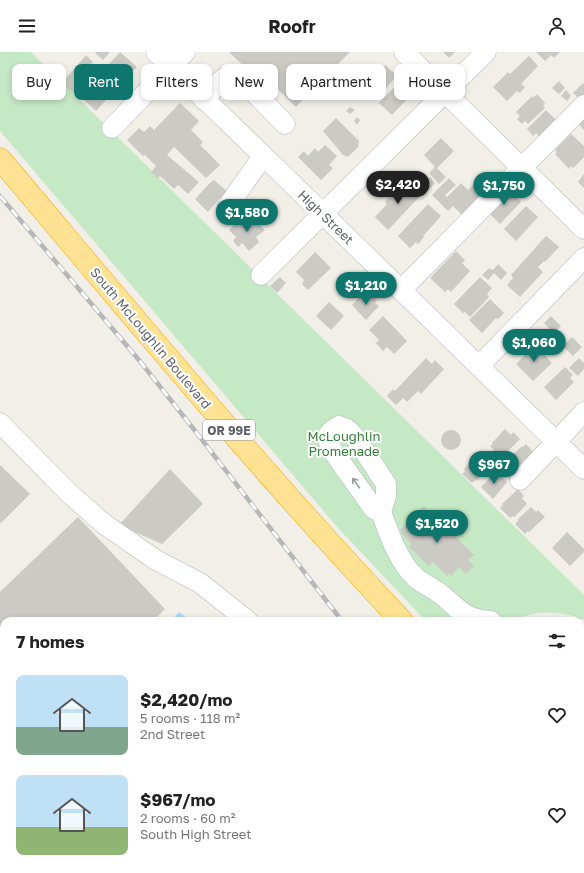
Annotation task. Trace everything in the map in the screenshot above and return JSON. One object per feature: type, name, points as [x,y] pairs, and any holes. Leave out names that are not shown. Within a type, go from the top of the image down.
[{"type":"highway","name":"South McLoughlin Boulevard","points":[[0,159],[247,450],[398,617]]},
{"type":"street","name":"High Street","points":[[156,52],[167,64]]},
{"type":"street","points":[[173,64],[185,52]]},
{"type":"street","points":[[404,52],[417,64]]},
{"type":"street","points":[[465,73],[486,52]]},
{"type":"street","points":[[212,89],[225,78],[231,75],[238,76],[285,124]]},
{"type":"street","points":[[112,128],[141,98]]},
{"type":"street","name":"High Street","points":[[204,100],[323,213],[584,469]]},
{"type":"street","points":[[261,275],[438,100]]},
{"type":"street","points":[[454,100],[584,229]]},
{"type":"street","points":[[401,290],[584,105]]},
{"type":"street","points":[[228,206],[263,156]]},
{"type":"street","points":[[479,366],[584,258]]},
{"type":"street","points":[[520,480],[555,441],[584,412]]},
{"type":"street","points":[[0,423],[70,494],[104,524],[156,560],[200,583],[243,617]]},
{"type":"street","points":[[381,512],[394,546],[407,568],[415,577],[442,595],[462,613],[469,617]]},
{"type":"green space","name":"McLoughlin Promenade","points":[[0,52],[31,52],[43,64],[12,64],[12,100],[66,100],[66,86],[74,94],[74,100],[80,100],[584,595],[584,617],[576,617],[549,612],[532,614],[523,617],[422,617],[338,528],[0,131]]},
{"type":"water","points":[[179,612],[186,617],[175,617]]},
{"type":"building","points":[[110,52],[103,60],[95,53]]},
{"type":"building","points":[[120,52],[137,67],[133,71],[133,64],[109,64]]},
{"type":"building","points":[[229,52],[350,52],[338,64],[286,64],[286,97],[278,89],[278,64],[242,64]]},
{"type":"building","points":[[443,52],[455,52],[449,58]]},
{"type":"building","points":[[536,52],[560,52],[554,58],[551,55],[545,61]]},
{"type":"building","points":[[86,55],[93,62],[91,64],[78,64]]},
{"type":"building","points":[[529,56],[538,66],[521,84],[525,87],[520,93],[517,91],[507,101],[493,87],[508,72],[510,74]]},
{"type":"building","points":[[386,66],[394,73],[394,79],[386,88]]},
{"type":"building","points":[[74,69],[73,93],[66,87],[66,78]]},
{"type":"building","points":[[559,81],[565,88],[559,94],[552,88]]},
{"type":"building","points":[[583,83],[584,97],[581,100],[573,93]]},
{"type":"building","points":[[394,87],[394,100],[406,100],[392,115],[379,103],[382,100],[386,100],[386,96]]},
{"type":"building","points":[[566,90],[571,96],[567,101],[561,96]]},
{"type":"building","points":[[537,94],[545,103],[543,106],[545,108],[528,124],[525,121],[522,124],[517,119],[520,116],[516,112],[532,96],[533,98]]},
{"type":"building","points":[[84,100],[106,100],[96,111]]},
{"type":"building","points":[[289,100],[303,100],[296,107]]},
{"type":"building","points":[[180,103],[199,121],[191,130],[203,142],[200,145],[220,165],[206,178],[174,147],[167,155],[199,182],[188,194],[178,185],[174,189],[160,176],[158,178],[151,172],[156,166],[145,155],[143,156],[127,140],[139,128],[144,132],[150,126],[154,130]]},
{"type":"building","points":[[350,107],[355,110],[350,114],[346,111]]},
{"type":"building","points":[[546,110],[559,123],[544,142],[536,133],[533,136],[527,129]]},
{"type":"building","points":[[584,113],[584,130],[576,121]]},
{"type":"building","points":[[357,117],[360,120],[357,125],[354,121]]},
{"type":"building","points":[[336,118],[359,141],[358,147],[348,157],[343,155],[323,131]]},
{"type":"building","points":[[571,134],[584,146],[584,157],[573,168],[571,166],[569,169],[555,154],[557,152],[555,150]]},
{"type":"building","points":[[441,138],[454,151],[437,168],[446,177],[439,184],[429,173],[435,167],[424,155]]},
{"type":"building","points":[[325,145],[337,156],[329,165],[333,168],[321,180],[298,157],[304,151],[308,156],[315,148],[318,152]]},
{"type":"building","points":[[485,173],[489,178],[492,175],[499,183],[462,215],[453,206],[448,211],[432,195],[449,178],[456,185],[445,195],[447,197],[461,183],[468,190]]},
{"type":"building","points":[[584,174],[584,188],[578,182]]},
{"type":"building","points":[[430,177],[435,183],[428,191],[423,185]]},
{"type":"building","points":[[214,180],[230,194],[223,201],[220,198],[208,212],[195,199]]},
{"type":"building","points":[[407,182],[421,195],[388,230],[375,217],[387,204],[385,202],[398,188],[399,190]]},
{"type":"building","points":[[508,189],[521,202],[500,224],[487,211]]},
{"type":"building","points":[[428,204],[441,216],[423,236],[424,237],[418,244],[416,242],[410,248],[398,236]]},
{"type":"building","points":[[526,206],[538,217],[516,241],[504,229]]},
{"type":"building","points":[[241,218],[248,225],[253,219],[265,230],[256,237],[259,242],[249,251],[242,243],[238,247],[233,241],[236,237],[229,230]]},
{"type":"building","points":[[546,236],[559,247],[545,262],[544,261],[538,267],[543,272],[520,297],[507,285],[513,278],[511,275]]},
{"type":"building","points":[[456,251],[465,260],[462,263],[470,271],[451,292],[448,289],[445,292],[430,278]]},
{"type":"building","points":[[315,252],[331,268],[308,290],[302,284],[304,280],[296,272]]},
{"type":"building","points":[[498,264],[507,273],[501,280],[494,273],[488,280],[482,275],[489,268],[493,270]]},
{"type":"building","points":[[280,277],[286,283],[277,293],[270,286]]},
{"type":"building","points":[[480,277],[492,288],[487,294],[489,297],[470,317],[465,312],[463,313],[454,304]]},
{"type":"building","points":[[364,292],[370,298],[372,296],[377,300],[375,303],[379,306],[366,320],[352,305]]},
{"type":"building","points":[[490,299],[504,313],[498,319],[496,318],[482,333],[469,320]]},
{"type":"building","points":[[329,302],[344,316],[331,330],[316,316]]},
{"type":"building","points":[[383,316],[407,341],[394,354],[387,347],[383,351],[376,343],[379,340],[369,330]]},
{"type":"building","points":[[551,316],[561,326],[554,333],[544,323]]},
{"type":"building","points":[[572,337],[582,347],[573,356],[563,346]]},
{"type":"building","points":[[533,347],[536,350],[538,348],[552,363],[533,381],[516,364]]},
{"type":"building","points":[[426,358],[432,364],[435,360],[444,369],[421,394],[418,391],[407,402],[403,398],[396,405],[387,396],[393,389],[395,391]]},
{"type":"building","points":[[579,358],[584,363],[584,369],[578,376],[569,368]]},
{"type":"building","points":[[565,367],[573,375],[570,378],[574,382],[556,400],[544,387]]},
{"type":"building","points":[[505,429],[511,435],[513,432],[520,439],[500,457],[490,446]]},
{"type":"building","points":[[451,430],[458,433],[461,440],[458,447],[451,450],[444,447],[441,440],[444,433]]},
{"type":"building","points":[[526,444],[536,455],[518,474],[510,467],[513,464],[508,459]]},
{"type":"building","points":[[480,454],[491,465],[476,481],[475,480],[472,483],[462,474],[465,471],[464,469],[476,456],[477,457]]},
{"type":"building","points":[[0,465],[30,494],[1,523],[0,522]]},
{"type":"building","points":[[170,469],[203,504],[162,544],[119,525]]},
{"type":"building","points":[[497,472],[507,482],[493,499],[481,487],[493,474],[494,475]]},
{"type":"building","points":[[518,489],[524,496],[522,498],[527,504],[514,517],[513,516],[510,518],[500,508],[503,505],[502,504]]},
{"type":"building","points":[[424,506],[474,555],[468,560],[474,566],[466,574],[459,567],[451,576],[449,573],[447,576],[433,562],[429,566],[409,547],[412,544],[400,530]]},
{"type":"building","points":[[531,507],[536,512],[538,510],[545,517],[525,534],[515,524],[518,521],[517,520]]},
{"type":"building","points":[[78,517],[165,609],[157,617],[0,617],[0,592]]},
{"type":"building","points":[[567,532],[584,549],[584,552],[570,566],[552,548]]},
{"type":"railway","points":[[0,196],[139,360],[339,617]]}]
